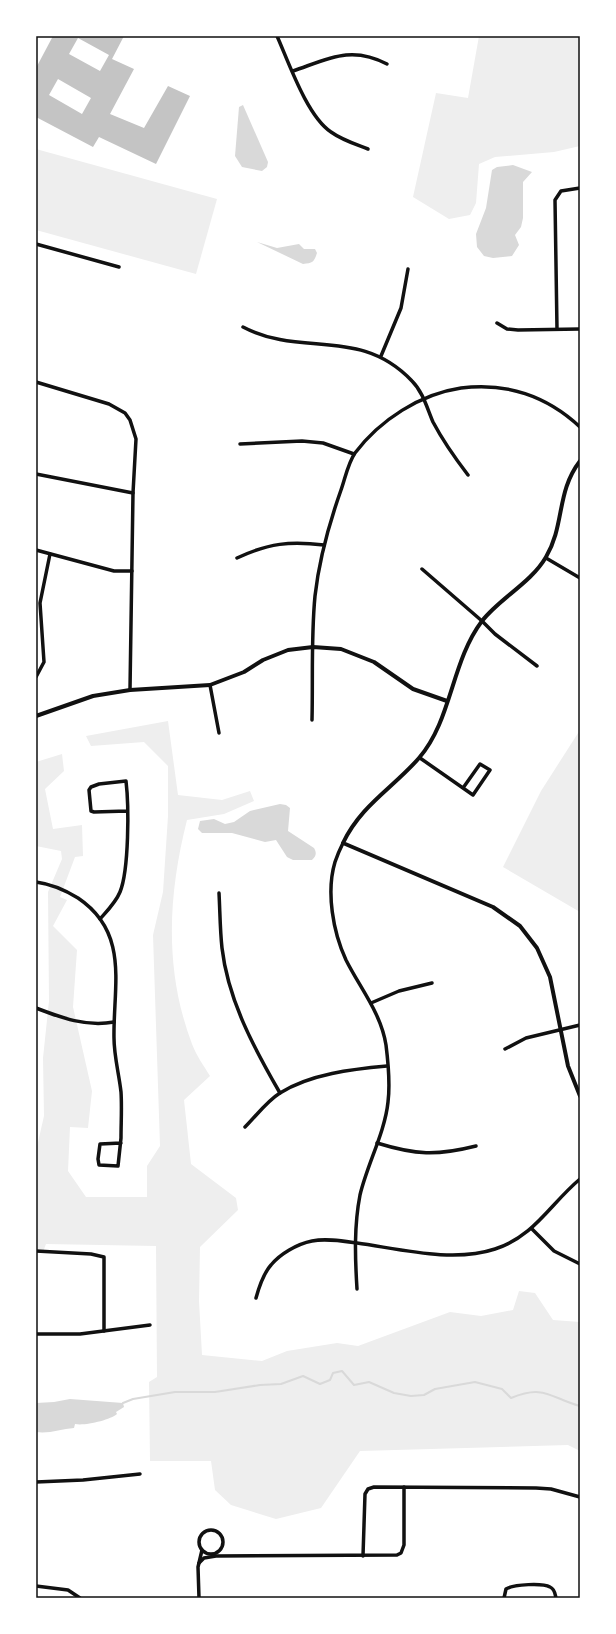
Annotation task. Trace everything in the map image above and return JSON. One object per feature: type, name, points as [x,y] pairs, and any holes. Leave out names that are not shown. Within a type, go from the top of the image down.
[{"type":"street","points":[[277,36],[311,110],[320,123],[343,140],[368,149]]},
{"type":"street","points":[[293,71],[324,60],[351,54],[363,54],[387,64]]},
{"type":"street","points":[[557,329],[555,200],[561,191],[580,188]]},
{"type":"street","points":[[36,244],[119,267]]},
{"type":"street","points":[[381,356],[401,308],[408,269]]},
{"type":"street","points":[[497,323],[507,329],[512,330],[580,329]]},
{"type":"street","points":[[243,327],[258,335],[283,341],[338,345],[381,356],[413,382],[423,398],[448,449],[468,475]]},
{"type":"street","points":[[36,382],[109,404],[125,413],[132,425],[136,438],[133,493],[130,690]]},
{"type":"street","points":[[312,720],[315,596],[324,546],[354,454],[380,426],[423,398],[448,390],[478,386],[508,388],[535,397],[569,417],[580,427]]},
{"type":"street","points":[[240,444],[302,441],[323,443],[354,454]]},
{"type":"street","points":[[357,1288],[354,1243],[360,1196],[388,1102],[386,1044],[371,1003],[346,959],[334,921],[331,884],[335,862],[351,826],[420,758],[438,730],[469,642],[482,621],[546,558],[559,521],[562,495],[572,471],[580,461]]},
{"type":"street","points":[[36,474],[133,493]]},
{"type":"street","points":[[237,558],[256,549],[280,543],[298,542],[324,546]]},
{"type":"street","points":[[36,550],[114,571],[132,572]]},
{"type":"street","points":[[36,677],[44,662],[40,603],[50,554]]},
{"type":"street","points":[[546,558],[580,578]]},
{"type":"street","points":[[422,569],[495,634],[537,666]]},
{"type":"street","points":[[36,716],[93,696],[130,690],[210,685],[244,672],[263,660],[288,650],[313,647],[341,649],[374,662],[413,689],[447,701]]},
{"type":"street","points":[[210,685],[219,733]]},
{"type":"street","points":[[420,758],[473,795],[490,770],[480,764],[463,788]]},
{"type":"street","points":[[100,919],[115,902],[123,883],[125,873],[127,811],[126,781],[99,784],[91,787],[89,790],[89,807],[94,812],[127,811]]},
{"type":"street","points":[[343,843],[493,907],[520,926],[537,948],[550,977],[568,1066],[580,1096]]},
{"type":"street","points":[[36,882],[51,885],[72,894],[86,903],[100,919],[111,940],[116,954],[114,1049],[121,1093],[121,1143],[118,1166],[100,1165],[98,1159],[98,1147],[100,1144],[121,1143]]},
{"type":"street","points":[[219,893],[222,949],[231,989],[245,1027],[280,1093]]},
{"type":"street","points":[[371,1003],[399,991],[432,983]]},
{"type":"street","points":[[36,1008],[78,1022],[94,1024],[114,1022]]},
{"type":"street","points":[[505,1049],[526,1038],[580,1025]]},
{"type":"street","points":[[245,1127],[280,1093],[306,1081],[354,1068],[387,1066]]},
{"type":"street","points":[[377,1143],[406,1152],[427,1154],[449,1153],[476,1146]]},
{"type":"street","points":[[256,1298],[260,1284],[270,1266],[283,1254],[312,1241],[331,1240],[444,1254],[472,1255],[496,1249],[514,1241],[532,1229],[580,1179]]},
{"type":"street","points":[[532,1229],[554,1251],[580,1264]]},
{"type":"street","points":[[36,1251],[104,1256],[104,1331]]},
{"type":"street","points":[[36,1334],[62,1335],[104,1331],[150,1324]]},
{"type":"street","points":[[36,1482],[83,1480],[140,1474]]},
{"type":"street","points":[[363,1556],[366,1493],[374,1487],[536,1488],[552,1489],[580,1496]]},
{"type":"street","points":[[199,1563],[204,1558],[216,1556],[395,1556],[402,1552],[404,1545],[404,1487]]},
{"type":"street","points":[[199,1598],[199,1563],[202,1550],[199,1544],[199,1539],[202,1533],[210,1529],[219,1533],[223,1543],[219,1550],[213,1554],[202,1550]]},
{"type":"street","points":[[504,1598],[506,1589],[518,1585],[549,1586],[554,1590],[556,1598]]},
{"type":"street","points":[[36,1586],[68,1590],[80,1598]]},
{"type":"shaded area","points":[[479,36],[580,36],[580,146],[554,152],[495,157],[479,164],[476,203],[470,215],[449,219],[413,197],[436,93],[468,98]]},
{"type":"shaded area","points":[[243,105],[268,162],[267,167],[262,171],[242,167],[235,156],[239,107]]},
{"type":"shaded area","points":[[36,149],[217,199],[196,274],[36,230]]},
{"type":"shaded area","points":[[513,165],[532,172],[523,182],[523,218],[521,227],[515,235],[519,245],[512,256],[493,258],[484,256],[477,247],[476,234],[486,208],[492,170],[497,167]]},
{"type":"shaded area","points":[[257,242],[277,248],[299,244],[304,249],[315,249],[317,253],[313,262],[303,264]]},
{"type":"shaded area","points":[[168,721],[178,795],[222,800],[250,791],[254,801],[224,814],[187,820],[176,876],[173,904],[173,960],[183,1016],[192,1044],[210,1076],[184,1100],[191,1164],[236,1198],[238,1210],[200,1247],[199,1301],[202,1355],[262,1361],[287,1351],[337,1343],[358,1346],[450,1312],[481,1316],[513,1310],[519,1291],[535,1293],[553,1320],[580,1322],[580,1451],[568,1445],[360,1451],[321,1508],[276,1519],[231,1505],[215,1490],[211,1461],[150,1461],[149,1382],[157,1377],[156,1246],[46,1244],[43,1252],[36,1251],[36,1151],[44,1116],[43,1058],[49,1001],[48,892],[62,859],[61,851],[36,846],[36,762],[62,754],[64,771],[45,789],[53,829],[82,825],[83,856],[75,857],[60,897],[67,900],[53,926],[77,950],[73,1007],[92,1091],[88,1128],[70,1127],[68,1171],[86,1197],[147,1197],[147,1166],[160,1146],[153,935],[163,892],[168,816],[168,766],[144,742],[91,746],[86,736]]},
{"type":"shaded area","points":[[580,730],[580,912],[503,867],[541,791]]},
{"type":"shaded area","points":[[280,804],[286,805],[290,808],[288,831],[314,848],[316,851],[316,854],[312,860],[293,860],[287,857],[276,840],[265,842],[232,833],[202,833],[198,829],[200,821],[214,819],[225,824],[234,822],[250,811]]},
{"type":"shaded area","points":[[70,1399],[123,1403],[124,1407],[116,1412],[117,1414],[114,1416],[103,1420],[85,1424],[75,1424],[74,1428],[50,1432],[36,1432],[36,1403]]},
{"type":"building","points":[[53,36],[124,36],[112,59],[134,69],[110,114],[144,128],[168,86],[190,96],[156,164],[99,137],[93,147],[36,117],[36,68]],"holes":[[[78,38],[109,55],[100,71],[69,54]],[[58,79],[91,98],[82,114],[49,95]]]},
{"type":"waterway","points":[[123,1403],[133,1399],[175,1392],[215,1392],[260,1385],[281,1384],[303,1376],[320,1384],[330,1380],[333,1373],[342,1371],[354,1385],[369,1382],[394,1393],[411,1396],[424,1395],[435,1389],[475,1382],[502,1389],[511,1398],[522,1394],[540,1392],[580,1406]]}]
